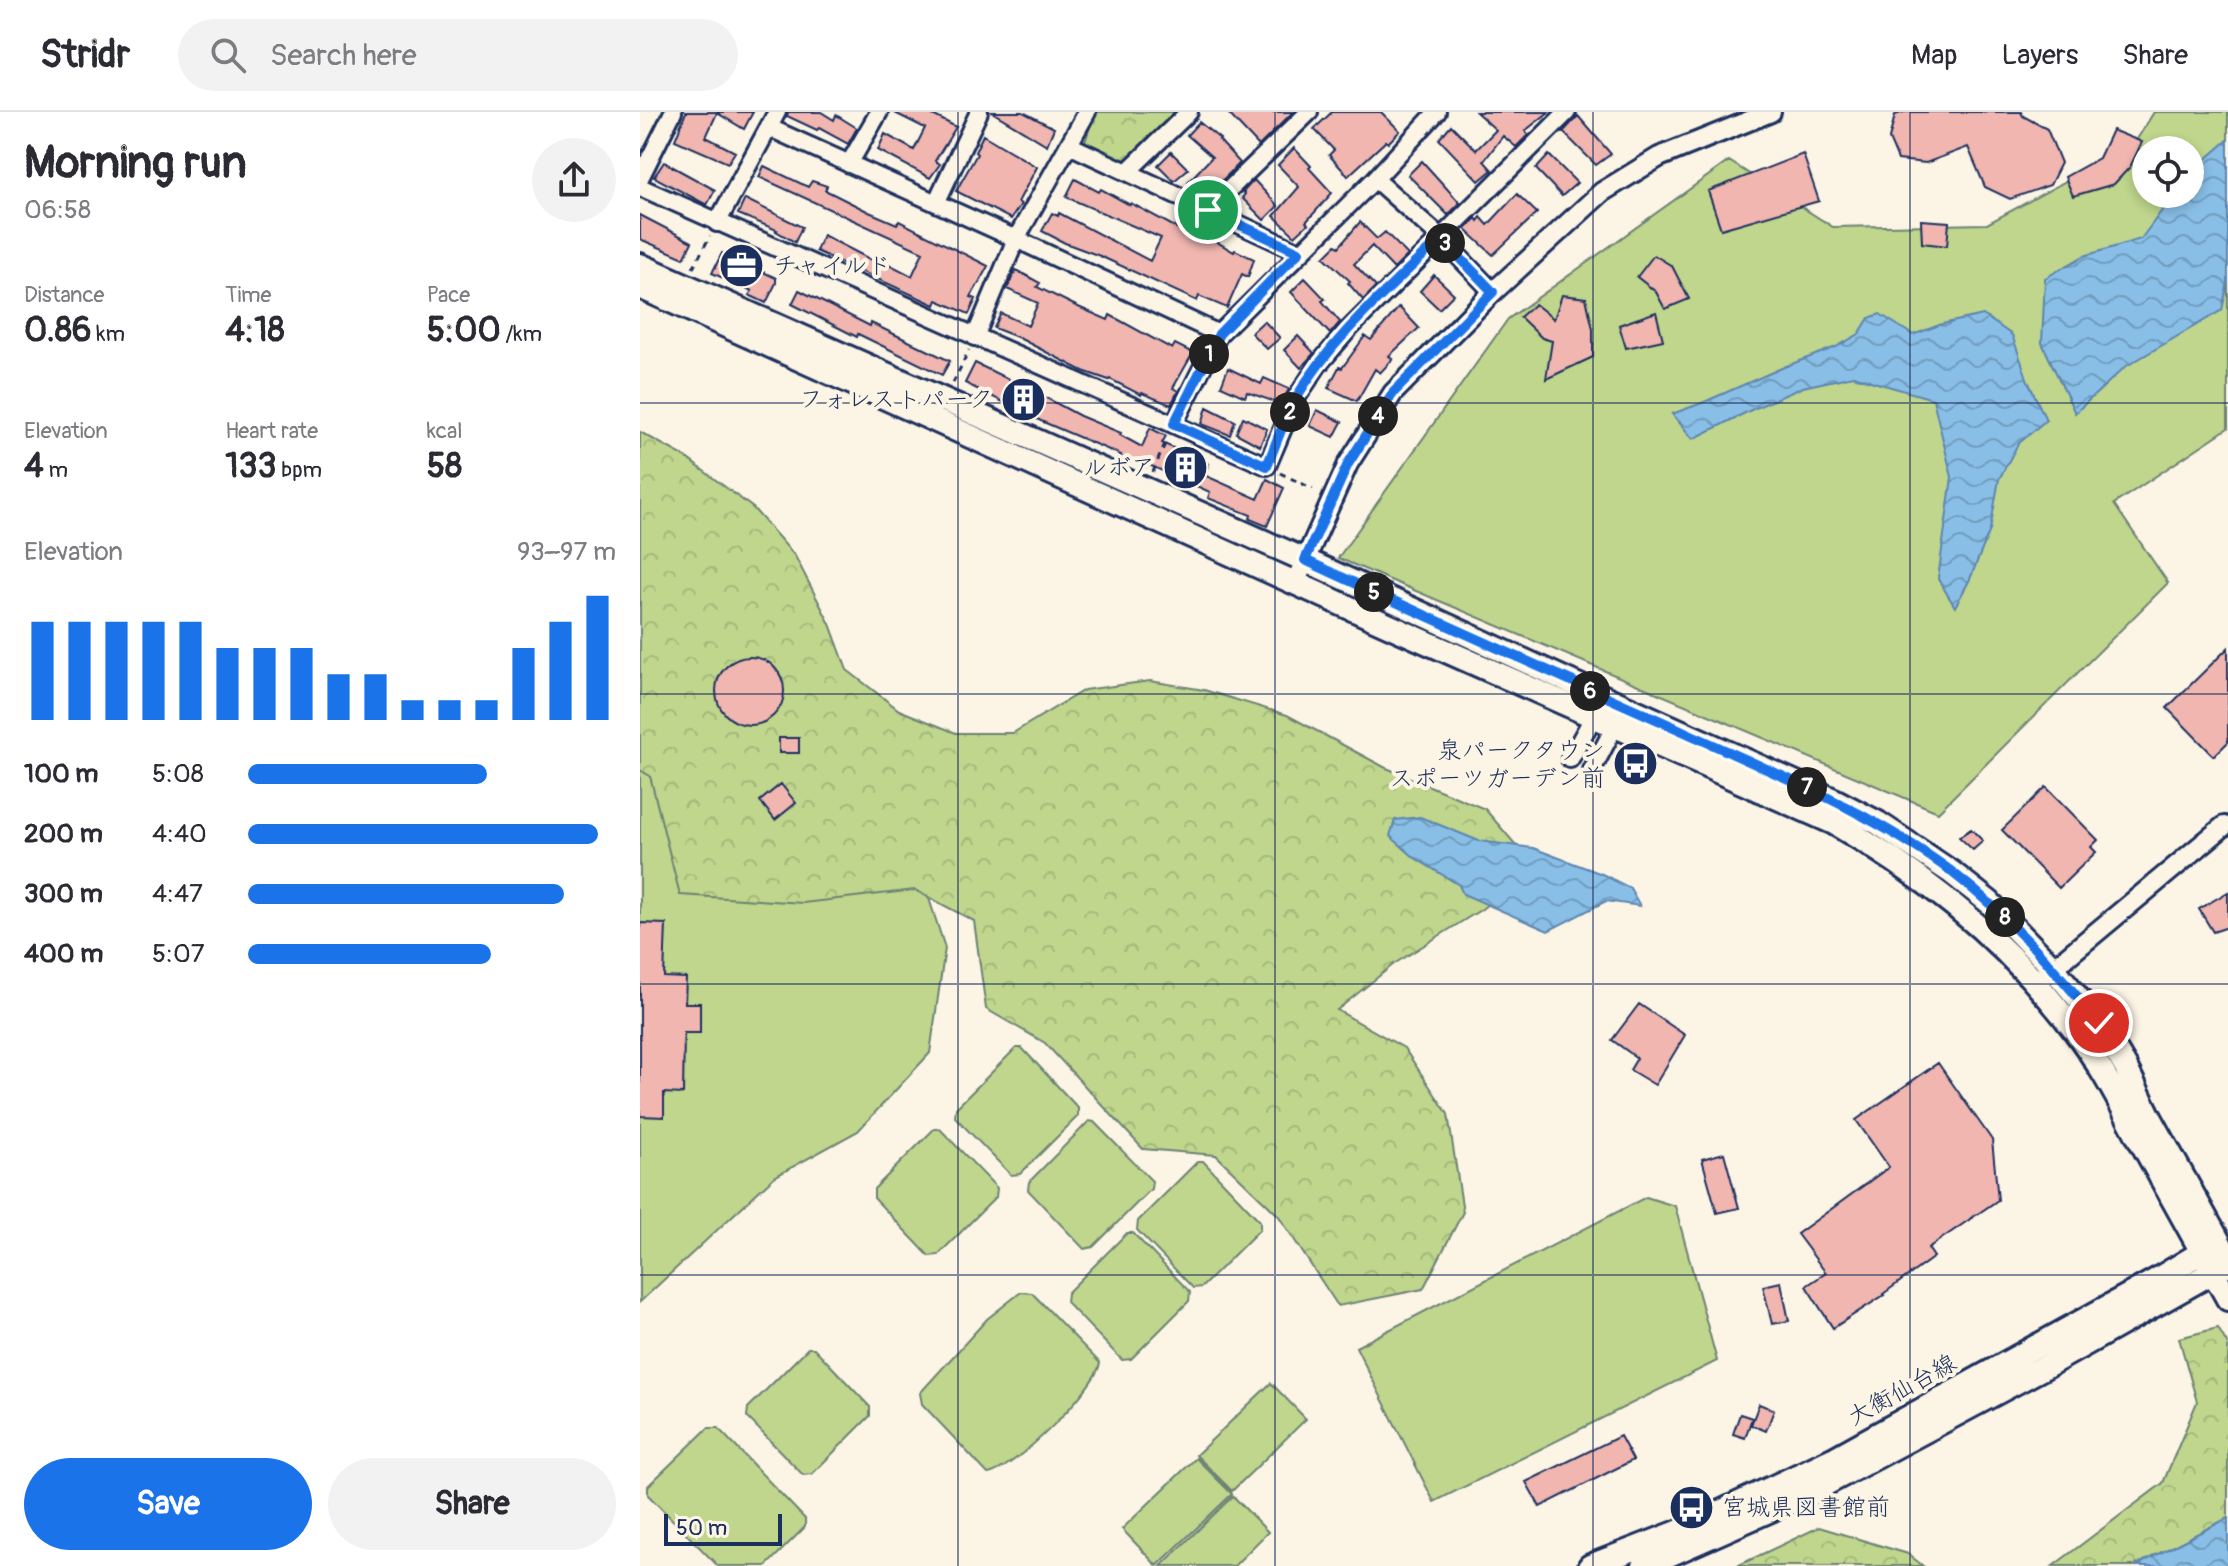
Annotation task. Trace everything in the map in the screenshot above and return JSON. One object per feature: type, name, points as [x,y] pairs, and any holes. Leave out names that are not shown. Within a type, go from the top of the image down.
[{"type":"main road","points":[[640,265],[1305,560],[1620,715],[1879,848],[2044,975],[2075,1031],[2220,1254],[2228,1299]]},
{"type":"main road","points":[[640,287],[1594,716],[1620,715]]},
{"type":"main road","name":"大衡仙台線","points":[[1590,1566],[1702,1521],[1833,1459],[2220,1254]]},
{"type":"main road","name":"大衡仙台線","points":[[1644,1566],[1807,1494],[2041,1369],[2220,1254]]},
{"type":"street","points":[[640,178],[673,112]]},
{"type":"street","points":[[849,164],[879,112]]},
{"type":"street","points":[[936,203],[979,112]]},
{"type":"street","points":[[975,337],[1016,239],[1087,112]]},
{"type":"street","points":[[1127,172],[1189,112]]},
{"type":"street","points":[[1208,210],[1309,112]]},
{"type":"street","points":[[1174,424],[1219,334],[1375,179],[1437,112]]},
{"type":"street","points":[[640,187],[1267,466],[1295,400],[1318,365],[1347,331],[1567,112]]},
{"type":"street","points":[[1295,583],[1348,464],[1393,393],[1493,292],[1602,192],[1659,157],[1771,112]]},
{"type":"street","points":[[717,223],[773,120],[849,164],[1219,334]]},
{"type":"street","points":[[1069,145],[1299,252]]},
{"type":"street","points":[[1375,179],[1441,238],[1493,292]]},
{"type":"street","points":[[1592,770],[1620,715]]},
{"type":"street","points":[[1570,759],[1594,716]]},
{"type":"street","points":[[2044,975],[2227,823]]},
{"type":"path","points":[[691,271],[717,223]]},
{"type":"path","points":[[952,386],[975,337]]},
{"type":"path","points":[[1151,476],[1174,424]]},
{"type":"path","points":[[1267,466],[1313,489]]},
{"type":"green space","points":[[1095,112],[1177,112],[1129,163],[1085,142]]},
{"type":"green space","points":[[2154,112],[2228,112],[2228,428],[2114,504],[2168,583],[1938,812],[1338,558],[1508,319],[1729,161],[1833,227],[1987,224],[2132,145],[2132,208],[2204,208],[2204,136],[2139,136]]},
{"type":"green space","points":[[640,432],[684,456],[753,508],[795,556],[830,624],[847,670],[899,710],[956,733],[1013,733],[1084,690],[1150,681],[1204,690],[1287,715],[1384,767],[1485,809],[1522,852],[1519,878],[1482,909],[1394,964],[1337,1010],[1404,1048],[1448,1114],[1463,1212],[1423,1289],[1338,1306],[1278,1215],[1216,1155],[1143,1149],[1045,1043],[986,1009],[974,921],[915,890],[803,903],[680,895],[650,776],[640,770]]},
{"type":"green space","points":[[640,484],[914,852],[945,948],[930,1053],[858,1131],[774,1177],[640,1302]]},
{"type":"green space","points":[[1016,1048],[1022,1048],[1078,1108],[1078,1116],[1020,1174],[1011,1175],[955,1117],[956,1108]]},
{"type":"green space","points":[[1089,1121],[1094,1122],[1152,1181],[1151,1189],[1093,1247],[1084,1249],[1028,1190],[1029,1182]]},
{"type":"green space","points":[[934,1129],[940,1129],[997,1188],[996,1197],[938,1255],[929,1256],[874,1198],[874,1189]]},
{"type":"green space","points":[[1198,1161],[1203,1161],[1260,1221],[1260,1229],[1202,1287],[1193,1288],[1137,1230],[1138,1221]]},
{"type":"green space","points":[[1646,1197],[1675,1206],[1717,1361],[1434,1502],[1356,1347]]},
{"type":"green space","points":[[1127,1233],[1133,1233],[1190,1292],[1189,1301],[1131,1359],[1122,1360],[1066,1302],[1067,1293]]},
{"type":"green space","points":[[1021,1292],[1032,1293],[1100,1363],[1095,1375],[1070,1408],[1034,1444],[988,1474],[922,1404],[920,1393],[987,1319]]},
{"type":"green space","points":[[2218,1328],[2228,1345],[2228,1518],[2135,1566],[2053,1566],[2163,1483],[2197,1402],[2179,1338]]},
{"type":"green space","points":[[808,1348],[814,1348],[870,1407],[870,1416],[812,1474],[803,1475],[747,1417],[748,1408]]},
{"type":"green space","points":[[1271,1383],[1306,1419],[1232,1491],[1196,1455]]},
{"type":"green space","points":[[708,1428],[718,1428],[805,1519],[805,1527],[766,1566],[718,1566],[648,1495],[648,1486]]},
{"type":"green space","points":[[1196,1458],[1232,1494],[1157,1566],[1122,1529]]},
{"type":"green space","points":[[1233,1496],[1268,1532],[1234,1566],[1161,1566]]},
{"type":"green space","points":[[1819,1527],[1908,1554],[1923,1566],[1737,1566]]},
{"type":"water","points":[[2228,140],[2228,282],[2222,310],[2125,367],[2075,413],[2042,343],[2045,278],[2084,256],[2141,239],[2164,208],[2204,208],[2204,161]]},
{"type":"water","points":[[1880,314],[1913,335],[1942,324],[1983,315],[2012,335],[2046,420],[2018,444],[1999,479],[1990,530],[1955,607],[1938,579],[1952,477],[1933,399],[1853,376],[1803,387],[1693,439],[1672,414],[1836,347],[1859,334],[1869,318]]},
{"type":"water","points":[[1420,817],[1479,841],[1533,848],[1602,874],[1630,888],[1640,906],[1606,901],[1548,931],[1463,894],[1459,885],[1415,858],[1390,836],[1395,820]]},
{"type":"water","points":[[2228,1518],[2228,1566],[2135,1566]]},
{"type":"building","points":[[686,112],[753,112],[744,129],[717,113],[706,137],[735,152],[728,163],[675,140]]},
{"type":"building","points":[[788,112],[821,112],[834,120],[836,115],[857,128],[848,144],[819,128],[817,130],[787,116]]},
{"type":"building","points":[[893,112],[927,112],[956,127],[935,161],[940,164],[930,178],[878,150],[885,134],[914,150],[925,128]]},
{"type":"building","points":[[992,112],[1023,112],[1054,128],[1047,145]]},
{"type":"building","points":[[1227,112],[1293,112],[1259,146]]},
{"type":"building","points":[[1332,112],[1381,112],[1400,131],[1348,176],[1329,155],[1334,150],[1314,129]]},
{"type":"building","points":[[1476,112],[1549,112],[1525,131],[1528,135],[1516,147],[1503,136],[1484,161],[1492,170],[1479,181],[1439,139],[1451,125],[1476,150],[1496,130]]},
{"type":"building","points":[[1904,112],[2021,112],[2047,129],[2061,163],[2050,185],[2010,199],[1985,187],[1968,147],[1926,163],[1898,160],[1889,139],[1895,115]]},
{"type":"building","points":[[1578,116],[1611,154],[1596,165],[1563,132]]},
{"type":"building","points":[[1199,122],[1220,139],[1240,163],[1206,196],[1198,193],[1188,182],[1212,157],[1187,135]]},
{"type":"building","points":[[2112,130],[2132,138],[2132,163],[2114,184],[2073,196],[2065,177],[2099,158]]},
{"type":"building","points":[[983,135],[1037,167],[1011,219],[956,191],[977,154],[975,152]]},
{"type":"building","points":[[1294,148],[1332,193],[1295,236],[1274,216],[1299,187],[1278,165]]},
{"type":"building","points":[[1171,152],[1188,169],[1174,181],[1158,165]]},
{"type":"building","points":[[1803,154],[1819,201],[1721,229],[1708,191]]},
{"type":"building","points":[[1549,155],[1577,183],[1562,196],[1536,169]]},
{"type":"building","points":[[1422,161],[1460,203],[1448,215],[1408,175]]},
{"type":"building","points":[[664,162],[715,190],[707,205],[654,177]]},
{"type":"building","points":[[764,166],[808,187],[812,181],[827,186],[825,190],[869,212],[897,224],[899,221],[988,266],[971,297],[976,299],[969,314],[937,300],[935,305],[816,251],[823,235],[881,265],[883,261],[912,276],[923,252],[759,177]]},
{"type":"building","points":[[1075,179],[1099,192],[1101,189],[1131,203],[1197,239],[1200,232],[1234,252],[1254,259],[1248,277],[1242,274],[1227,308],[1199,296],[1197,301],[1042,231],[1052,213],[1058,216],[1059,213],[1150,261],[1161,238],[1066,197]]},
{"type":"building","points":[[1254,180],[1278,206],[1264,220],[1242,198],[1243,192]]},
{"type":"building","points":[[1517,194],[1537,213],[1493,255],[1465,229],[1481,217],[1488,225]]},
{"type":"building","points":[[745,199],[802,227],[795,242],[777,230],[738,214]]},
{"type":"building","points":[[640,215],[692,242],[684,258],[640,239]]},
{"type":"building","points":[[1921,220],[1949,222],[1947,246],[1922,243]]},
{"type":"building","points":[[1360,222],[1377,239],[1385,232],[1408,255],[1394,269],[1372,246],[1354,264],[1376,287],[1363,300],[1348,283],[1350,281],[1324,257],[1336,245],[1339,247]]},
{"type":"building","points":[[722,253],[776,278],[766,303],[749,295],[752,291],[712,273]]},
{"type":"building","points":[[1654,255],[1672,266],[1689,299],[1665,309],[1656,292],[1637,277]]},
{"type":"building","points":[[1016,270],[1040,283],[1037,287],[1076,306],[1108,320],[1110,315],[1172,349],[1175,344],[1193,353],[1173,388],[1178,391],[1171,405],[1083,371],[994,328],[1001,313],[1028,326],[1038,303],[1007,289]]},
{"type":"building","points":[[1434,275],[1454,294],[1439,309],[1420,291]]},
{"type":"building","points":[[1305,278],[1325,299],[1322,301],[1340,322],[1330,334],[1291,292]]},
{"type":"building","points":[[799,290],[950,361],[942,375],[858,334],[857,337],[792,304]]},
{"type":"building","points":[[1562,295],[1586,298],[1593,329],[1593,357],[1546,379],[1552,341],[1542,338],[1520,317],[1535,304],[1554,319]]},
{"type":"building","points":[[1399,307],[1419,328],[1389,356],[1393,359],[1380,373],[1375,369],[1357,401],[1328,388],[1339,367],[1342,368],[1365,336],[1371,340]]},
{"type":"building","points":[[1656,312],[1663,340],[1626,348],[1619,325]]},
{"type":"building","points":[[1264,321],[1280,338],[1267,349],[1251,333]]},
{"type":"building","points":[[1298,336],[1314,353],[1301,368],[1284,350]]},
{"type":"building","points":[[975,363],[1121,433],[1142,447],[1150,428],[1166,436],[1162,443],[1209,464],[1204,475],[1258,499],[1267,479],[1284,488],[1267,526],[1250,519],[1251,515],[1208,498],[1210,492],[1147,464],[1146,467],[1120,457],[965,383]]},
{"type":"building","points":[[1228,368],[1261,384],[1264,378],[1289,389],[1281,404],[1247,392],[1245,397],[1221,386]]},
{"type":"building","points":[[1207,407],[1235,421],[1230,435],[1202,424]]},
{"type":"building","points":[[1317,410],[1342,422],[1334,437],[1310,426]]},
{"type":"building","points":[[1243,417],[1267,429],[1260,446],[1236,433]]},
{"type":"building","points":[[2228,648],[2228,742],[2214,756],[2167,708]]},
{"type":"building","points":[[743,657],[757,657],[769,662],[779,672],[784,691],[779,710],[769,720],[757,725],[743,725],[731,720],[721,710],[716,698],[716,684],[721,672],[731,662]]},
{"type":"building","points":[[779,738],[799,738],[799,753],[779,753]]},
{"type":"building","points":[[781,784],[796,803],[775,820],[760,801]]},
{"type":"building","points":[[2046,787],[2098,840],[2091,847],[2096,852],[2059,888],[2002,830]]},
{"type":"building","points":[[1971,829],[1983,841],[1973,850],[1959,837]]},
{"type":"building","points":[[2228,892],[2228,927],[2213,932],[2199,909]]},
{"type":"building","points":[[640,923],[666,924],[664,977],[686,978],[685,1003],[700,1003],[700,1033],[684,1033],[683,1094],[664,1093],[664,1117],[640,1116]]},
{"type":"building","points":[[1639,1004],[1685,1035],[1655,1085],[1630,1070],[1637,1058],[1612,1040]]},
{"type":"building","points":[[1938,1063],[1992,1140],[1998,1200],[1928,1248],[1934,1257],[1833,1328],[1806,1286],[1826,1273],[1797,1234],[1889,1167],[1856,1120]]},
{"type":"building","points":[[1724,1153],[1739,1208],[1717,1213],[1702,1159]]},
{"type":"building","points":[[1781,1282],[1789,1321],[1772,1324],[1763,1286]]},
{"type":"building","points":[[1759,1404],[1774,1410],[1766,1431],[1751,1425]]},
{"type":"building","points":[[1740,1414],[1752,1418],[1745,1438],[1733,1434]]},
{"type":"building","points":[[1620,1436],[1633,1460],[1540,1507],[1526,1482]]},
{"type":"place","name":"チャイルド","points":[[742,265]]},
{"type":"place","name":"フォレストパーク","points":[[1024,399]]},
{"type":"place","name":"ルボア","points":[[1186,467]]},
{"type":"place","name":"泉パークタウン スポーツガーデン前","points":[[1636,764]]},
{"type":"place","name":"宮城県図書館前","points":[[1691,1507]]},
{"type":"route","points":[[1208,210],[1299,252],[1219,334],[1174,424],[1267,466],[1295,400],[1318,365],[1347,331],[1441,238],[1493,292],[1393,393],[1348,464],[1305,560],[1834,800],[1878,823],[1951,872],[1989,902],[2053,968],[2099,1023]]}]
